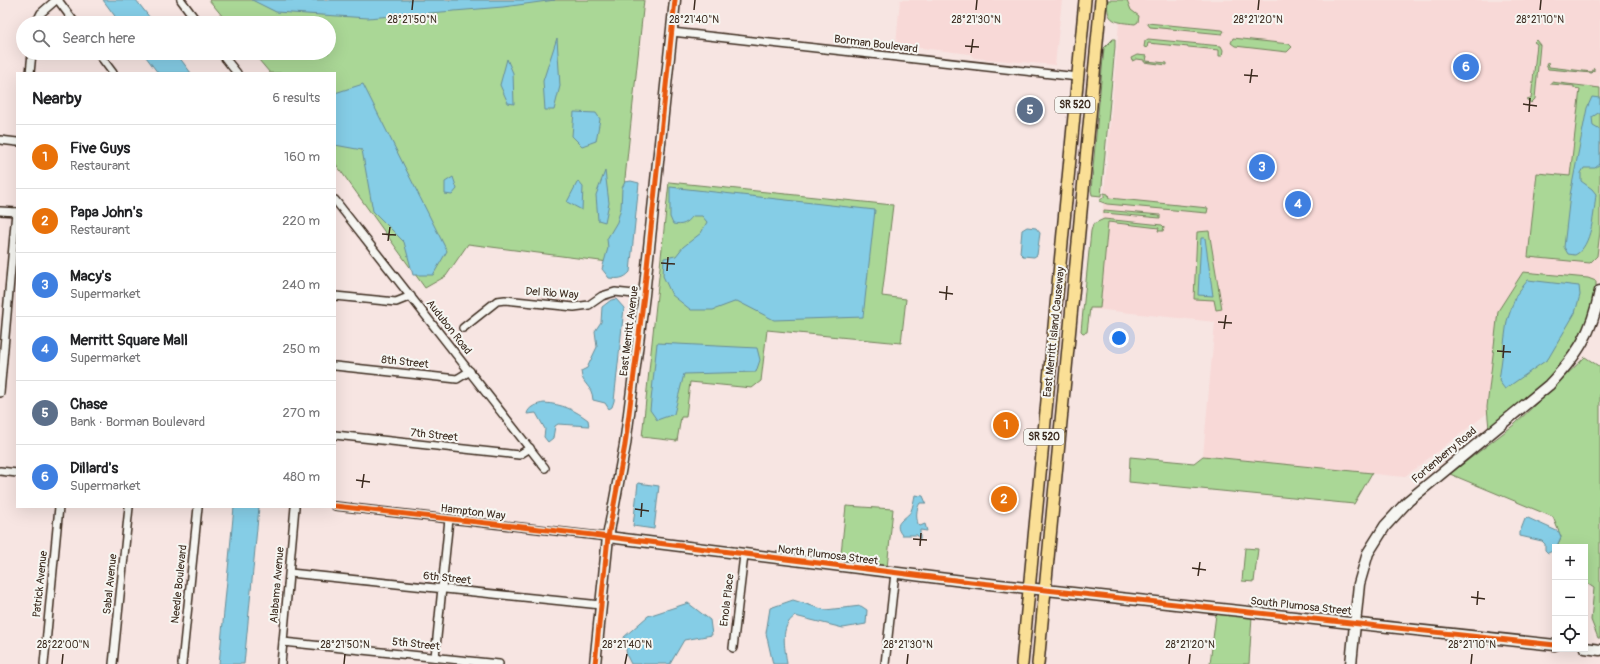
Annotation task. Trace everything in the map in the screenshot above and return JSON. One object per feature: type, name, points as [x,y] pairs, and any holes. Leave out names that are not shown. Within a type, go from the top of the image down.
[{"type":"main road","name":"East Merritt Island Causeway","points":[[1022,664],[1085,0]]},
{"type":"main road","points":[[1089,0],[1091,14],[1098,29]]},
{"type":"main road","name":"East Merritt Island Causeway","points":[[1038,664],[1101,0]]},
{"type":"main road","points":[[1078,77],[1084,81],[1087,87],[1090,118]]},
{"type":"main road","points":[[1051,365],[1055,384],[1055,395],[1057,401],[1063,408]]},
{"type":"main road","points":[[1046,416],[1052,421],[1058,463]]},
{"type":"street","points":[[40,16],[41,13],[57,0],[70,16]]},
{"type":"street","points":[[181,0],[193,16]]},
{"type":"street","name":"East Merritt Avenue","points":[[595,664],[608,537],[625,445],[644,295],[675,0]]},
{"type":"street","name":"Borman Boulevard","points":[[672,32],[1078,77]]},
{"type":"street","points":[[30,72],[31,60]]},
{"type":"street","points":[[103,60],[112,72]]},
{"type":"street","points":[[227,60],[236,72]]},
{"type":"street","points":[[0,140],[16,142]]},
{"type":"street","name":"Audubon Road","points":[[336,201],[545,468]]},
{"type":"street","points":[[0,211],[16,212]]},
{"type":"street","points":[[0,393],[16,223]]},
{"type":"street","name":"Fortenberry Road","points":[[1351,664],[1360,584],[1368,553],[1385,526],[1408,501],[1549,385],[1569,364],[1581,346],[1599,305],[1600,291]]},
{"type":"street","name":"Del Rio Way","points":[[463,328],[497,301],[505,300],[574,307],[589,305],[602,296],[614,292],[644,295]]},
{"type":"street","points":[[336,296],[396,302],[411,296]]},
{"type":"street","name":"8th Street","points":[[336,366],[457,379],[470,371]]},
{"type":"street","name":"7th Street","points":[[336,435],[518,455],[530,448]]},
{"type":"street","points":[[0,471],[16,473]]},
{"type":"street","name":"Hampton Way","points":[[336,506],[608,537]]},
{"type":"street","name":"Patrick Avenue","points":[[44,664],[59,508]]},
{"type":"street","name":"Sabal Avenue","points":[[113,664],[128,508]]},
{"type":"street","name":"Needle Boulevard","points":[[182,664],[198,508]]},
{"type":"street","name":"Alabama Avenue","points":[[281,664],[295,508]]},
{"type":"street","points":[[435,657],[449,519]]},
{"type":"street","name":"North Plumosa Street","points":[[608,537],[895,573],[1046,589]]},
{"type":"street","name":"Enola Place","points":[[733,648],[744,555]]},
{"type":"street","name":"6th Street","points":[[290,573],[601,605]]},
{"type":"street","points":[[885,664],[895,573]]},
{"type":"street","name":"South Plumosa Street","points":[[1046,589],[1552,645]]},
{"type":"street","name":"5th Street","points":[[283,642],[499,664]]},
{"type":"street","points":[[1588,648],[1600,650]]},
{"type":"shaded area","points":[[900,0],[1062,0],[1055,65],[974,58],[970,54],[896,45]]},
{"type":"shaded area","points":[[1121,0],[1600,0],[1600,279],[1560,352],[1519,389],[1404,477],[1203,456],[1215,322],[1094,309]]},
{"type":"green space","points":[[209,0],[644,0],[616,263],[468,244],[446,276],[425,288],[336,164],[336,72],[269,72],[259,60],[336,60],[336,16],[222,16]]},
{"type":"green space","points":[[1108,0],[1127,0],[1131,10],[1139,16],[1138,22],[1135,24],[1123,23],[1114,20],[1108,13]]},
{"type":"green space","points":[[1147,23],[1224,31],[1222,34],[1150,27]]},
{"type":"green space","points":[[1233,38],[1289,44],[1292,47],[1287,52],[1235,46],[1231,43]]},
{"type":"green space","points":[[1113,39],[1115,39],[1115,47],[1101,196],[1092,195],[1091,190],[1104,48]]},
{"type":"green space","points":[[1148,39],[1221,46],[1223,50],[1222,56],[1219,56],[1219,50],[1148,43],[1147,48],[1144,47],[1145,41]]},
{"type":"green space","points":[[1536,40],[1540,45],[1535,99],[1531,103],[1527,100],[1531,99],[1537,44],[1534,42]]},
{"type":"green space","points":[[1137,55],[1147,56],[1146,61],[1167,63],[1167,65],[1144,62],[1144,60],[1137,59],[1132,61],[1131,58]]},
{"type":"green space","points":[[1548,62],[1549,67],[1592,72],[1594,68],[1594,71],[1592,73],[1548,69],[1546,65]]},
{"type":"green space","points":[[1551,82],[1600,88],[1600,232],[1597,256],[1590,263],[1528,257],[1537,173],[1570,176],[1580,89],[1574,88],[1574,86],[1551,84]]},
{"type":"green space","points":[[669,182],[893,205],[882,296],[906,299],[901,343],[767,330],[761,381],[752,388],[690,382],[686,417],[681,417],[677,441],[642,437]]},
{"type":"green space","points":[[1104,193],[1108,194],[1109,198],[1208,208],[1207,213],[1107,204],[1099,201],[1104,197]]},
{"type":"green space","points":[[1104,210],[1160,215],[1160,218],[1104,213]]},
{"type":"green space","points":[[1104,219],[1162,225],[1164,227],[1163,231],[1158,231],[1159,228],[1108,222],[1100,308],[1090,308],[1087,332],[1083,333],[1081,331],[1091,231],[1093,224]]},
{"type":"green space","points":[[1209,231],[1222,309],[1216,310],[1214,300],[1194,299],[1197,232]]},
{"type":"green space","points":[[1523,272],[1588,278],[1596,281],[1596,288],[1589,320],[1575,347],[1555,376],[1489,429],[1487,407],[1498,311]]},
{"type":"green space","points":[[1585,357],[1600,367],[1600,638],[1598,638],[1591,620],[1594,588],[1588,584],[1588,544],[1558,544],[1561,537],[1553,517],[1450,474],[1515,424]]},
{"type":"green space","points":[[1203,456],[1372,473],[1354,504],[1129,482],[1130,457],[1194,463]]},
{"type":"green space","points":[[846,506],[893,509],[887,568],[840,563]]},
{"type":"green space","points":[[1245,548],[1258,549],[1254,582],[1242,581]]},
{"type":"green space","points":[[1216,614],[1252,616],[1249,664],[1210,664]]},
{"type":"water","points":[[103,0],[136,0],[149,16],[115,16]]},
{"type":"water","points":[[252,0],[555,0],[503,7],[368,18],[276,12]]},
{"type":"water","points":[[557,38],[560,86],[554,110],[545,110],[543,81]]},
{"type":"water","points":[[507,59],[513,73],[514,104],[508,103],[500,85]]},
{"type":"water","points":[[148,60],[181,60],[190,72],[157,72]]},
{"type":"water","points":[[363,84],[447,251],[433,275],[413,275],[404,242],[373,211],[362,150],[336,145],[336,93]]},
{"type":"water","points":[[1592,97],[1600,98],[1600,112],[1592,117],[1593,126],[1600,130],[1600,164],[1595,168],[1584,168],[1581,173],[1581,181],[1596,194],[1589,237],[1581,251],[1575,255],[1568,254],[1564,247],[1570,195],[1587,108]]},
{"type":"water","points":[[574,112],[596,113],[600,119],[596,141],[582,146],[572,136]]},
{"type":"water","points":[[605,171],[609,203],[605,222],[598,220],[596,195]]},
{"type":"water","points":[[453,177],[457,189],[452,195],[445,194],[445,182]]},
{"type":"water","points":[[578,181],[583,187],[582,210],[567,202]]},
{"type":"water","points":[[631,181],[639,183],[630,272],[621,278],[609,278],[602,269],[608,248],[607,239],[617,222],[621,208],[622,188],[625,182]]},
{"type":"water","points":[[670,187],[875,210],[863,317],[774,320],[737,301],[713,310],[691,310],[672,295],[663,276],[664,258],[676,256],[683,247],[701,233],[707,222],[702,216],[693,216],[680,225],[673,224],[670,217]]},
{"type":"water","points":[[1027,227],[1036,228],[1040,233],[1037,255],[1034,257],[1023,256],[1020,253],[1022,230]]},
{"type":"water","points":[[1201,238],[1205,238],[1213,296],[1198,295]]},
{"type":"water","points":[[1528,280],[1579,286],[1580,295],[1575,313],[1548,359],[1505,389],[1499,381],[1507,321],[1516,295]]},
{"type":"water","points":[[616,299],[624,308],[614,401],[612,407],[609,409],[605,403],[593,400],[591,391],[583,380],[581,371],[587,368],[597,347],[595,331],[601,322],[602,307],[611,300]]},
{"type":"water","points":[[657,343],[757,348],[760,360],[756,372],[684,374],[674,414],[657,420],[650,410]]},
{"type":"water","points":[[544,403],[562,406],[573,410],[588,420],[589,426],[558,424],[555,426],[553,438],[548,442],[544,437],[545,429],[536,413],[527,414],[529,409]]},
{"type":"water","points":[[638,483],[659,486],[654,529],[633,526]]},
{"type":"water","points":[[915,495],[923,496],[926,503],[920,503],[917,510],[918,524],[920,526],[925,524],[927,531],[920,530],[920,539],[917,535],[902,535],[898,527],[901,521],[911,511]]},
{"type":"water","points":[[234,508],[259,508],[244,664],[219,664]]},
{"type":"water","points":[[1528,518],[1559,532],[1561,537],[1558,544],[1552,544],[1552,551],[1548,553],[1545,550],[1545,544],[1542,541],[1520,536],[1525,519]]},
{"type":"water","points":[[793,600],[825,610],[861,606],[867,610],[866,624],[843,628],[795,616],[787,626],[784,638],[787,664],[773,664],[766,633],[770,608]]},
{"type":"water","points":[[688,603],[710,620],[712,635],[684,640],[670,664],[631,664],[627,656],[624,637],[648,616]]},
{"type":"cycle path","points":[[595,664],[608,537],[625,445],[644,295],[675,0]]},
{"type":"cycle path","points":[[336,506],[593,535],[971,582],[1552,645]]},
{"type":"place","name":"Dillard's","points":[[1466,67]]},
{"type":"place","name":"Chase","points":[[1030,110]]},
{"type":"place","name":"Macy's","points":[[1262,167]]},
{"type":"place","name":"Merritt Square Mall","points":[[1298,204]]},
{"type":"place","name":"Five Guys","points":[[1006,425]]},
{"type":"place","name":"Papa John's","points":[[1004,499]]}]
